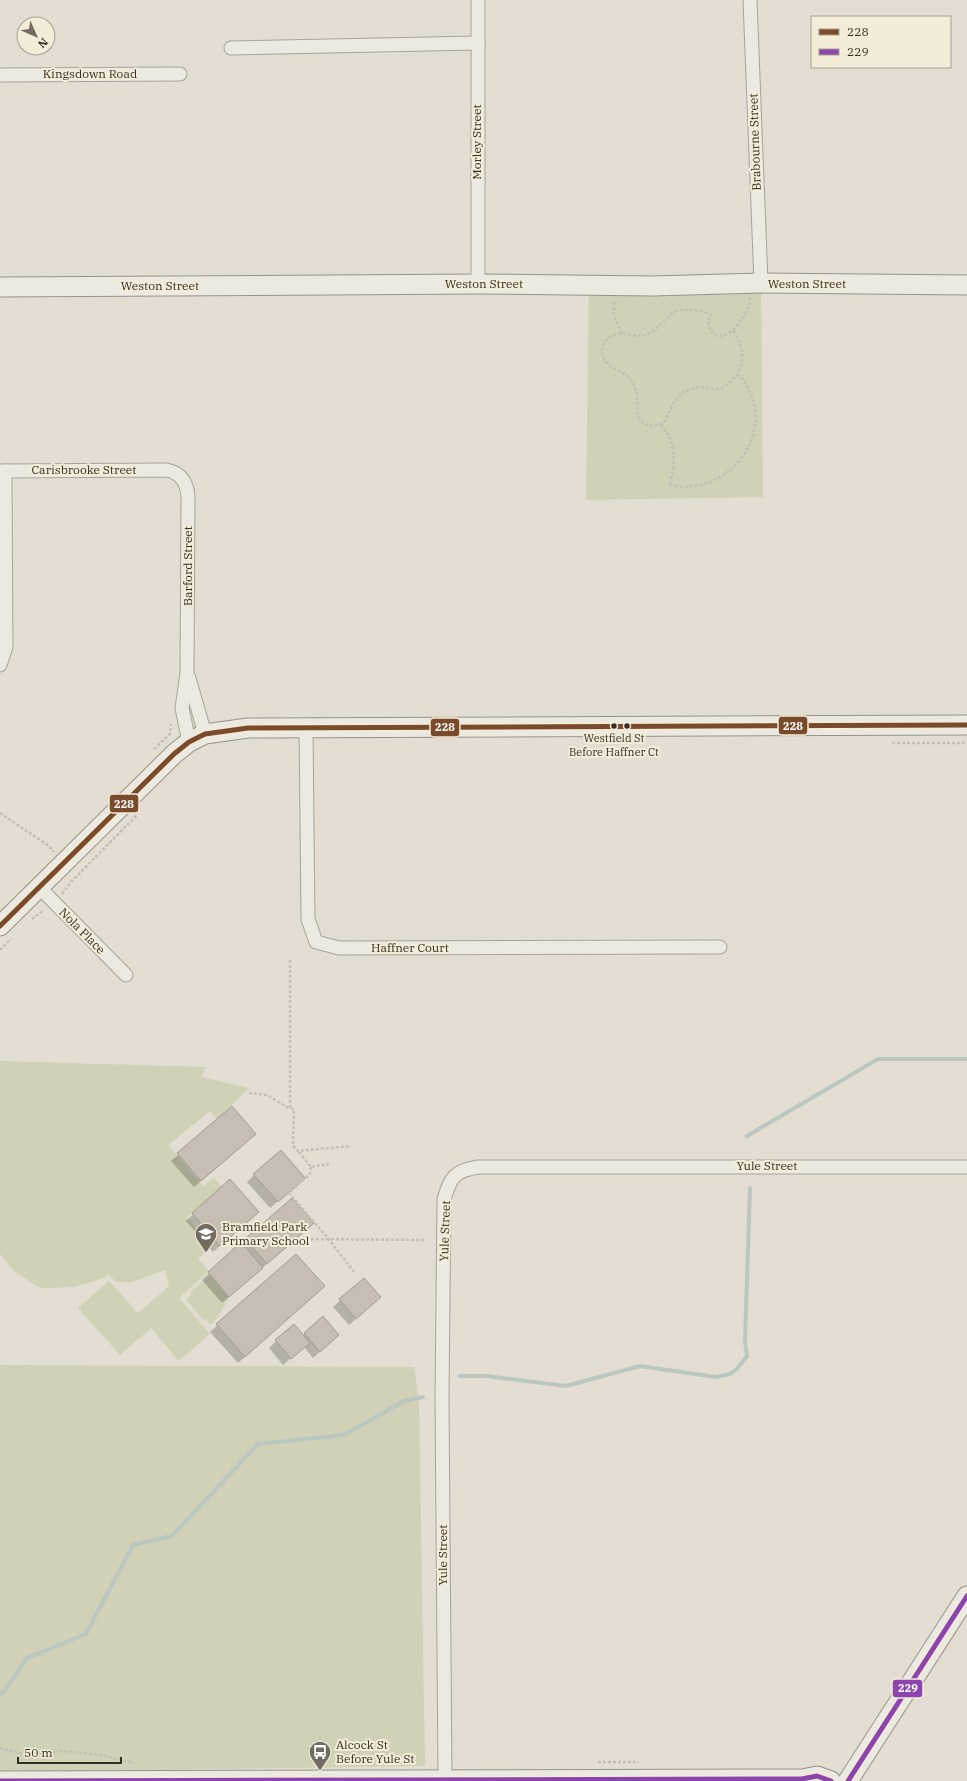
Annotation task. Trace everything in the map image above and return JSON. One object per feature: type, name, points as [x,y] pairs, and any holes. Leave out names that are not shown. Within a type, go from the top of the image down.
[{"type":"main road","name":"Weston Street","points":[[0,287],[478,284],[755,289],[967,285]]},
{"type":"main road","points":[[0,926],[174,754],[197,738],[248,728],[306,727],[967,725]]},
{"type":"main road","points":[[848,1781],[967,1596]]},
{"type":"main road","points":[[0,1781],[364,1781],[445,1779],[803,1780],[817,1776],[831,1781]]},
{"type":"street","name":"Morley Street","points":[[478,0],[478,284]]},
{"type":"street","name":"Brabourne Street","points":[[750,0],[755,289]]},
{"type":"street","points":[[231,48],[478,43]]},
{"type":"street","name":"Kingsdown Road","points":[[0,75],[180,74]]},
{"type":"street","name":"Carisbrooke Street","points":[[3,471],[167,470]]},
{"type":"street","name":"Barford Street","points":[[167,470],[182,478],[186,484],[188,496],[187,673],[182,708],[197,738]]},
{"type":"street","points":[[0,665],[6,647],[3,471]]},
{"type":"street","name":"Barford Street","points":[[187,673],[197,738]]},
{"type":"street","name":"Haffner Court","points":[[306,727],[308,919],[316,942],[339,948],[720,947]]},
{"type":"street","name":"Nola Place","points":[[39,886],[126,975]]},
{"type":"street","name":"Yule Street","points":[[445,1779],[442,1399],[444,1199],[450,1181],[463,1170],[478,1167],[967,1167]]},
{"type":"path","points":[[733,331],[742,350],[742,364],[738,374],[730,384],[719,389],[699,387],[683,392],[672,405],[666,421],[651,427],[641,420],[638,414],[638,393],[634,384],[625,373],[609,366],[604,359],[602,351],[605,341],[614,335],[622,334],[643,337],[653,332],[671,314],[684,311],[702,312],[711,315],[708,320],[710,328],[718,335],[727,335],[733,331],[746,312],[755,289]]},
{"type":"path","points":[[614,300],[614,316],[622,334]]},
{"type":"path","points":[[660,424],[670,436],[673,448],[672,471],[669,485],[687,488],[708,482],[727,472],[737,464],[748,450],[755,425],[756,413],[753,398],[748,385],[738,374]]},
{"type":"path","points":[[152,751],[170,734],[171,720]]},
{"type":"path","points":[[61,895],[72,881],[142,810]]},
{"type":"path","points":[[0,813],[49,846],[64,862]]},
{"type":"path","points":[[27,924],[46,909]]},
{"type":"path","points":[[0,950],[16,934]]},
{"type":"path","points":[[290,960],[290,1109]]},
{"type":"path","points":[[249,1093],[267,1095],[290,1109],[294,1109],[292,1146],[298,1151],[312,1170],[310,1174],[289,1193],[329,1239],[354,1272]]},
{"type":"path","points":[[298,1151],[352,1146]]},
{"type":"path","points":[[311,1167],[329,1164]]},
{"type":"path","points":[[301,1239],[424,1240]]},
{"type":"green space","points":[[761,283],[763,497],[586,500],[589,284]]},
{"type":"green space","points":[[0,1061],[206,1067],[201,1077],[249,1088],[217,1119],[210,1111],[168,1145],[203,1186],[214,1178],[222,1186],[187,1217],[211,1246],[198,1259],[209,1271],[179,1298],[210,1334],[179,1361],[151,1328],[120,1355],[78,1308],[109,1281],[138,1313],[169,1286],[165,1270],[131,1282],[116,1282],[108,1274],[104,1278],[75,1287],[40,1288],[15,1272],[0,1254]]},
{"type":"green space","points":[[210,1275],[229,1297],[216,1320],[210,1325],[206,1319],[204,1321],[186,1300],[191,1295],[190,1292]]},
{"type":"green space","points":[[0,1365],[414,1367],[419,1402],[425,1766],[0,1772]]},
{"type":"building","points":[[232,1106],[256,1134],[201,1181],[177,1153]]},
{"type":"building","points":[[281,1150],[305,1178],[278,1202],[253,1174]]},
{"type":"building","points":[[230,1179],[259,1212],[220,1246],[192,1213]]},
{"type":"building","points":[[292,1198],[314,1223],[267,1264],[245,1239]]},
{"type":"building","points":[[241,1242],[263,1268],[229,1297],[208,1272]]},
{"type":"building","points":[[296,1254],[325,1286],[245,1357],[216,1324]]},
{"type":"building","points":[[364,1278],[381,1297],[356,1319],[339,1299]]},
{"type":"building","points":[[323,1316],[339,1335],[320,1352],[304,1333]]},
{"type":"building","points":[[294,1324],[310,1343],[291,1359],[275,1340]]},
{"type":"waterway","points":[[747,1136],[878,1059],[967,1059]]},
{"type":"waterway","points":[[460,1376],[486,1376],[566,1386],[640,1366],[716,1377],[730,1374],[737,1369],[747,1356],[745,1341],[750,1188]]},
{"type":"waterway","points":[[0,1694],[3,1693],[27,1658],[86,1634],[133,1545],[172,1536],[258,1444],[344,1435],[404,1401],[423,1397]]},
{"type":"transit line","name":"228","points":[[0,926],[174,754],[189,742],[205,734],[248,728],[967,725]]},
{"type":"transit line","name":"229","points":[[848,1781],[967,1596]]},
{"type":"transit line","name":"229","points":[[0,1781],[802,1779],[817,1776],[831,1781]]},
{"type":"place","name":"Westfield St Before Haffner Ct","points":[[614,726]]},
{"type":"place","name":"Bramfield Park Primary School","points":[[206,1254]]},
{"type":"place","name":"Alcock St Before Yule St","points":[[320,1772]]}]
